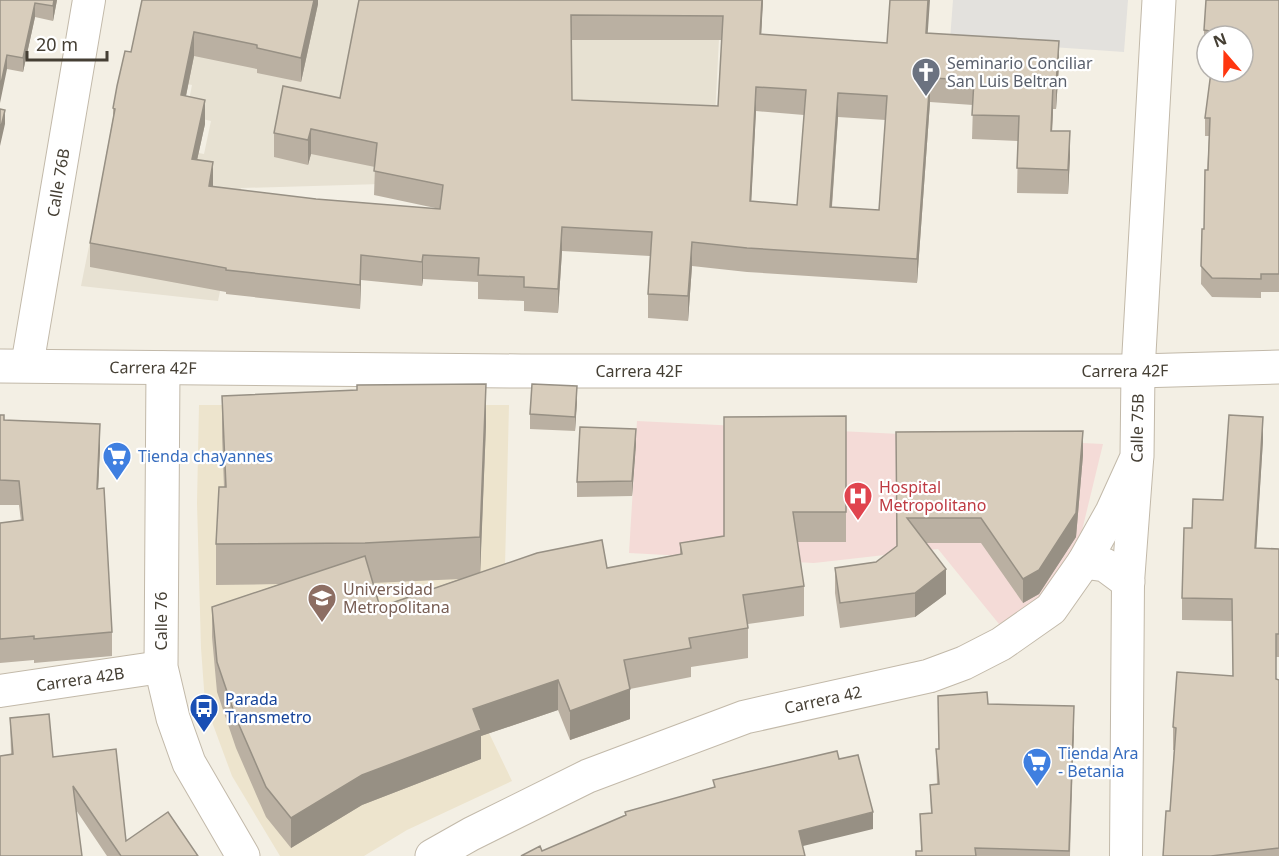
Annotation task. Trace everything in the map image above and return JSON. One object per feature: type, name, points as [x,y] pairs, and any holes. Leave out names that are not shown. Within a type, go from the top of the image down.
[{"type":"street","name":"Calle 76B","points":[[14,366],[89,0]]},
{"type":"street","name":"Calle 75B","points":[[1126,856],[1128,582],[1137,457],[1137,371],[1159,0]]},
{"type":"street","name":"Carrera 42F","points":[[14,366],[521,371],[1137,371],[1279,367]]},
{"type":"street","name":"Calle 76","points":[[163,368],[161,667],[189,763],[243,856]]},
{"type":"street","name":"Carrera 42","points":[[432,856],[588,776],[745,717],[929,676],[964,663],[1001,644],[1037,621],[1051,609],[1084,562],[1112,512],[1137,457]]},
{"type":"street","points":[[1084,562],[1105,565],[1128,582]]},
{"type":"street","name":"Carrera 42B","points":[[0,692],[161,667]]},
{"type":"shaded area","points":[[144,0],[721,0],[711,195],[381,184],[241,188],[218,301],[81,286],[111,137],[204,154],[211,121],[186,115],[192,85],[128,72]]},
{"type":"shaded area","points":[[953,0],[1128,0],[1124,52],[950,40]]},
{"type":"shaded area","name":"Universidad Metropolitana","points":[[199,405],[509,405],[505,566],[489,733],[512,781],[407,830],[364,856],[280,856],[232,776],[205,703],[197,503]]},
{"type":"shaded area","name":"Hospital Metropolitano","points":[[637,421],[1103,444],[1078,547],[1049,598],[999,624],[938,549],[814,563],[629,553]]},
{"type":"building","points":[[0,0],[54,0],[53,6],[35,3],[23,58],[7,55],[0,88]]},
{"type":"building","points":[[142,0],[314,0],[301,58],[257,48],[257,45],[194,32],[181,95],[205,100],[192,159],[213,162],[209,186],[316,199],[440,209],[443,185],[374,171],[377,143],[311,129],[308,140],[274,133],[283,86],[340,98],[359,0],[762,0],[760,34],[887,43],[890,0],[928,0],[926,33],[1059,41],[1056,85],[1053,85],[1051,131],[1070,131],[1068,170],[1017,168],[1019,116],[972,115],[974,80],[930,78],[917,259],[747,248],[692,242],[688,296],[648,294],[652,232],[562,227],[558,289],[524,287],[524,277],[478,275],[479,258],[423,255],[422,262],[361,255],[360,285],[226,270],[226,268],[90,243],[115,109],[113,108],[117,86],[125,51],[131,52]],"holes":[[[571,15],[723,16],[718,106],[572,100]],[[756,87],[806,90],[797,205],[750,201]],[[838,93],[887,96],[879,210],[830,207]]]},
{"type":"building","points":[[1206,0],[1279,0],[1279,274],[1261,274],[1261,279],[1212,278],[1201,266],[1205,170],[1208,170],[1210,118],[1205,118],[1209,84],[1255,84],[1255,24],[1204,24]]},
{"type":"building","points":[[0,109],[5,110],[0,131]]},
{"type":"building","points":[[486,384],[480,537],[365,543],[216,544],[219,487],[226,487],[222,396],[357,390],[357,385]]},
{"type":"building","points":[[532,384],[577,386],[575,417],[530,414]]},
{"type":"building","points":[[0,415],[4,415],[4,420],[100,424],[97,489],[104,488],[112,632],[34,639],[34,636],[0,639],[0,523],[23,520],[19,481],[0,480]]},
{"type":"building","points":[[1229,415],[1263,417],[1255,548],[1279,549],[1279,634],[1276,634],[1276,679],[1279,680],[1279,848],[1211,856],[1163,856],[1166,811],[1170,811],[1176,728],[1173,727],[1177,672],[1233,676],[1232,599],[1182,598],[1184,528],[1192,528],[1193,499],[1223,500]]},
{"type":"building","points":[[846,416],[846,512],[793,512],[804,586],[743,595],[748,628],[689,638],[691,648],[624,660],[630,689],[570,711],[558,680],[473,709],[481,730],[362,775],[291,818],[266,787],[236,718],[217,662],[212,607],[365,556],[380,607],[537,553],[602,540],[607,568],[682,554],[680,543],[724,536],[724,417]]},
{"type":"building","points":[[580,427],[636,429],[632,481],[577,482]]},
{"type":"building","points":[[1083,431],[1076,513],[1039,570],[1023,579],[981,518],[907,518],[946,569],[915,593],[840,603],[835,568],[876,562],[897,546],[896,432]]},
{"type":"building","points":[[987,692],[988,704],[1074,706],[1069,851],[975,848],[976,856],[916,856],[916,851],[922,851],[920,814],[932,813],[930,785],[939,784],[936,749],[939,749],[938,696]]},
{"type":"building","points":[[49,714],[53,757],[116,749],[126,841],[168,812],[198,856],[121,856],[73,786],[82,856],[0,856],[0,756],[13,754],[10,718]]},
{"type":"building","points":[[837,751],[839,759],[858,755],[873,812],[799,831],[805,856],[521,856],[540,846],[542,851],[626,815],[625,812],[715,787],[713,780]]},
{"type":"place","name":"Seminario Conciliar San Luis Beltran","points":[[926,98]]},
{"type":"place","name":"Tienda chayannes","points":[[117,482]]},
{"type":"place","name":"Hospital Metropolitano","points":[[858,522]]},
{"type":"place","name":"Universidad Metropolitana","points":[[322,624]]},
{"type":"place","name":"Parada Transmetro","points":[[204,734]]},
{"type":"place","name":"Tienda Ara - Betania","points":[[1037,788]]}]
